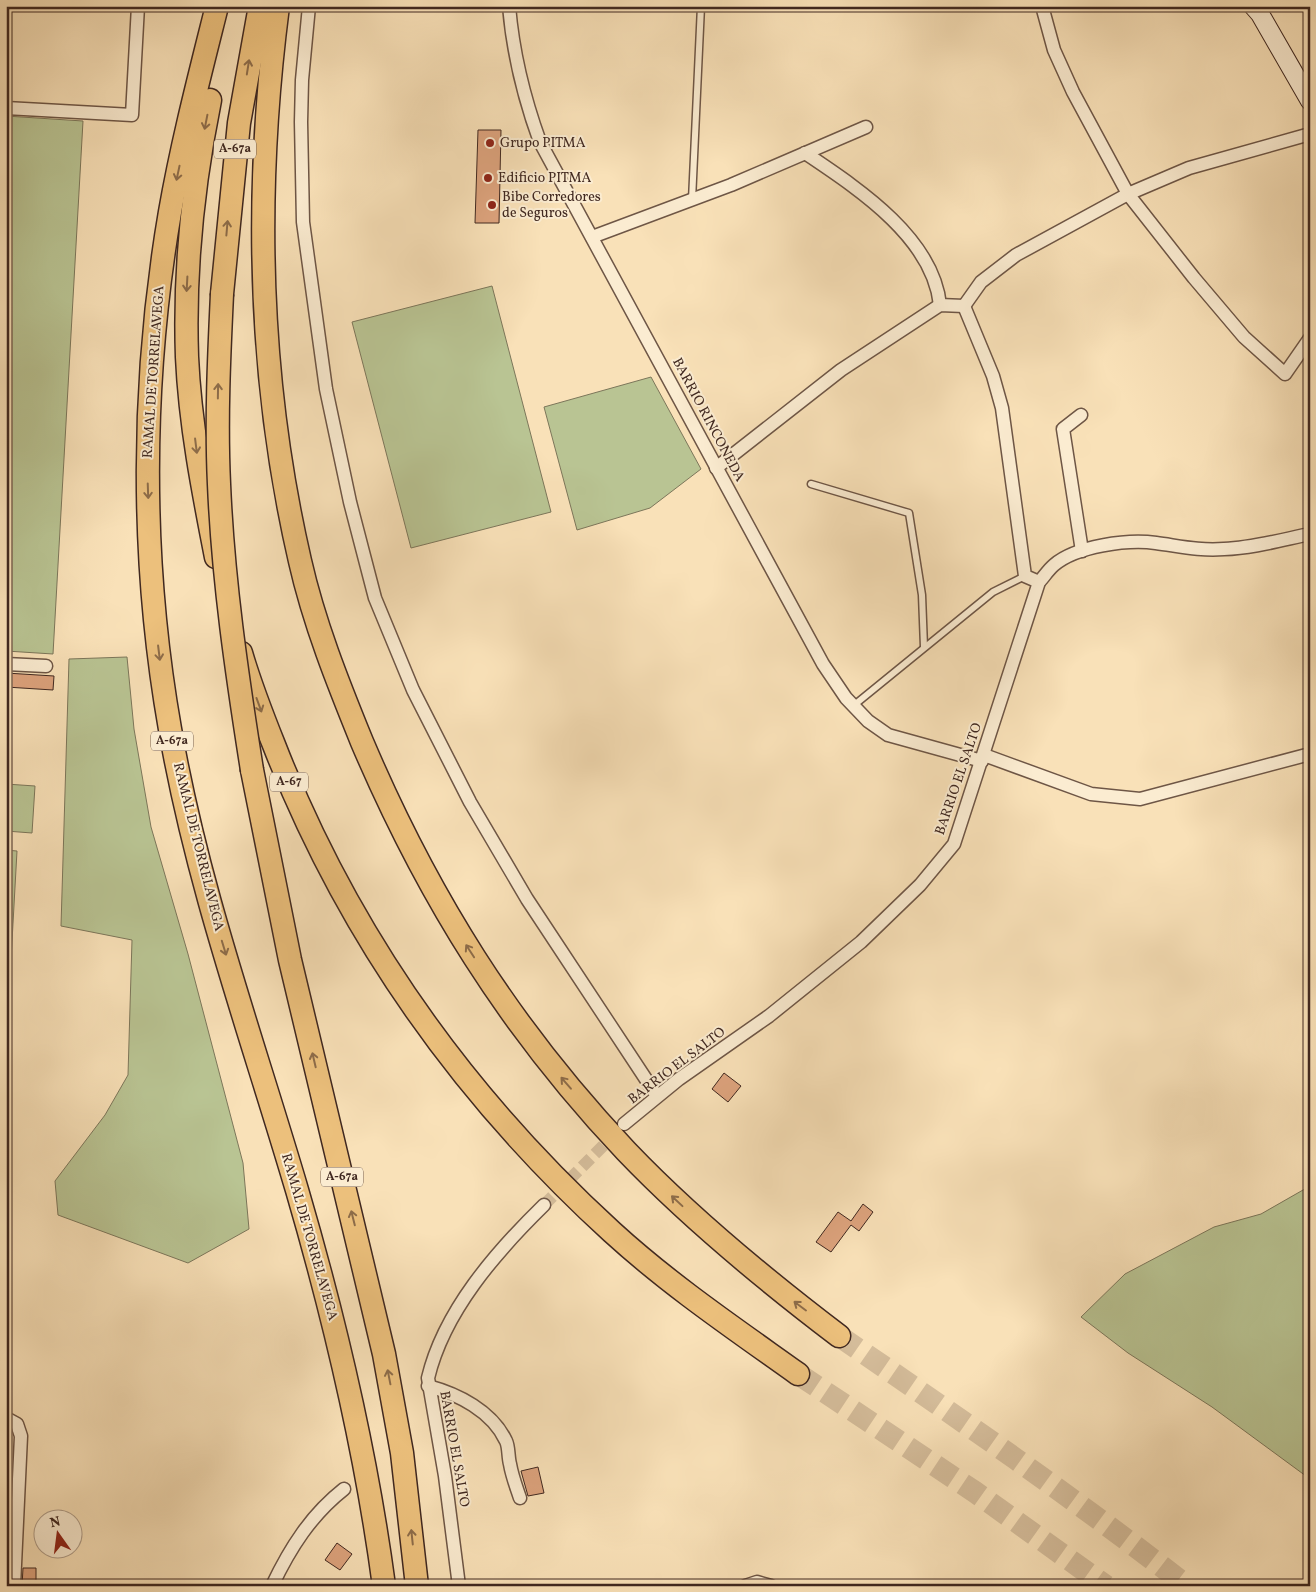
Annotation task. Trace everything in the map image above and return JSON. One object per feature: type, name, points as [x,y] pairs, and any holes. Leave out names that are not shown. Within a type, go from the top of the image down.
[{"type":"highway","name":"RAMAL DE TORRELAVEGA","points":[[218,6],[171,210],[155,331],[148,430],[148,479],[153,594],[158,642],[170,729],[199,863],[296,1189],[345,1367],[364,1459],[384,1586]]},
{"type":"highway","name":"A-67","points":[[231,6],[204,130],[195,194],[187,293],[187,359],[197,454],[220,575],[244,665],[284,770],[310,829],[375,950],[414,1011],[478,1093],[554,1176],[613,1233],[703,1305],[798,1374]]},
{"type":"highway","name":"A-67a","points":[[260,6],[238,124],[229,198],[222,294],[218,435],[221,531],[233,643],[252,770],[290,960],[384,1354],[402,1454],[417,1586]]},
{"type":"highway","points":[[278,6],[269,101],[263,227],[264,307],[270,377],[281,464],[301,564],[327,653],[354,722],[390,804],[436,897],[498,995],[544,1056],[627,1152],[672,1196],[772,1285],[839,1336]]},
{"type":"street","points":[[6,108],[132,115],[138,6]]},
{"type":"street","points":[[309,6],[301,97],[303,222],[326,390],[350,502],[376,598],[413,690],[470,802],[527,899],[657,1096]]},
{"type":"street","name":"BARRIO RINCONEDA","points":[[509,6],[515,59],[540,142],[823,664],[853,706],[868,721],[888,735],[983,758],[1091,794],[1140,799],[1310,754]]},
{"type":"street","points":[[1042,6],[1054,50],[1078,101],[1128,194],[1194,278],[1244,336],[1285,374],[1310,338]]},
{"type":"street","points":[[1253,6],[1260,14],[1310,101]]},
{"type":"street","points":[[592,237],[692,200],[866,127]]},
{"type":"street","points":[[964,306],[982,282],[1016,255],[1128,194],[1189,168],[1310,134]]},
{"type":"street","points":[[805,153],[863,192],[894,220],[918,250],[939,290],[940,305]]},
{"type":"street","points":[[716,468],[841,370],[940,305],[964,306]]},
{"type":"street","points":[[964,306],[993,376],[1002,408],[1025,576],[1039,582]]},
{"type":"street","points":[[1081,415],[1063,429],[1082,551]]},
{"type":"street","name":"BARRIO EL SALTO","points":[[624,1124],[657,1096],[769,1016],[854,948],[920,885],[954,844],[1039,582],[1055,564],[1082,551],[1112,544],[1153,542],[1198,550],[1225,549],[1261,545],[1310,534]]},
{"type":"street","points":[[6,664],[46,666]]},
{"type":"street","name":"BARRIO EL SALTO","points":[[459,1586],[445,1476],[428,1386],[430,1367],[471,1289],[508,1240],[544,1205]]},
{"type":"street","points":[[428,1386],[450,1392],[465,1400],[484,1414],[498,1429],[507,1442],[512,1477],[520,1498]]},
{"type":"street","points":[[6,1418],[17,1424],[21,1436],[14,1586]]},
{"type":"street","points":[[272,1586],[288,1550],[325,1505],[344,1489]]},
{"type":"street","points":[[746,1586],[757,1582],[771,1586]]},
{"type":"lane","points":[[692,200],[701,6]]},
{"type":"lane","points":[[811,484],[909,513],[922,595],[924,648]]},
{"type":"lane","points":[[853,706],[993,592],[1025,576]]},
{"type":"green space","points":[[6,116],[83,121],[53,654],[6,651]]},
{"type":"green space","points":[[492,286],[551,512],[411,548],[352,322]]},
{"type":"green space","points":[[651,377],[701,469],[650,508],[577,530],[544,407]]},
{"type":"green space","points":[[127,657],[134,729],[151,827],[188,954],[243,1163],[249,1229],[188,1263],[58,1215],[55,1181],[105,1115],[128,1075],[132,940],[61,926],[69,659]]},
{"type":"green space","points":[[6,784],[35,786],[32,833],[6,831]]},
{"type":"green space","points":[[6,850],[17,851],[6,1050]]},
{"type":"green space","points":[[1310,1186],[1310,1479],[1212,1407],[1128,1353],[1081,1317],[1125,1274],[1214,1227],[1261,1214]]},
{"type":"building","name":"Edificio PITMA","points":[[478,130],[501,130],[499,223],[475,223]]},
{"type":"building","points":[[6,673],[54,676],[53,690],[6,687]]},
{"type":"building","points":[[724,1073],[741,1086],[728,1102],[712,1089]]},
{"type":"building","points":[[863,1204],[873,1212],[859,1231],[851,1225],[831,1252],[816,1242],[838,1212],[851,1221]]},
{"type":"building","points":[[538,1467],[544,1493],[528,1496],[521,1471]]},
{"type":"building","points":[[337,1543],[352,1554],[340,1570],[325,1560]]},
{"type":"building","points":[[23,1568],[36,1568],[36,1586],[22,1586]]},
{"type":"tunnel","points":[[544,1205],[617,1132]]},
{"type":"tunnel","points":[[839,1336],[971,1427],[1187,1586]]},
{"type":"tunnel","points":[[798,1374],[975,1492],[1106,1586]]},
{"type":"place","name":"Grupo PITMA","points":[[490,143]]},
{"type":"place","name":"Edificio PITMA","points":[[488,178]]},
{"type":"place","name":"Bibe Corredores de Seguros","points":[[492,205]]}]
